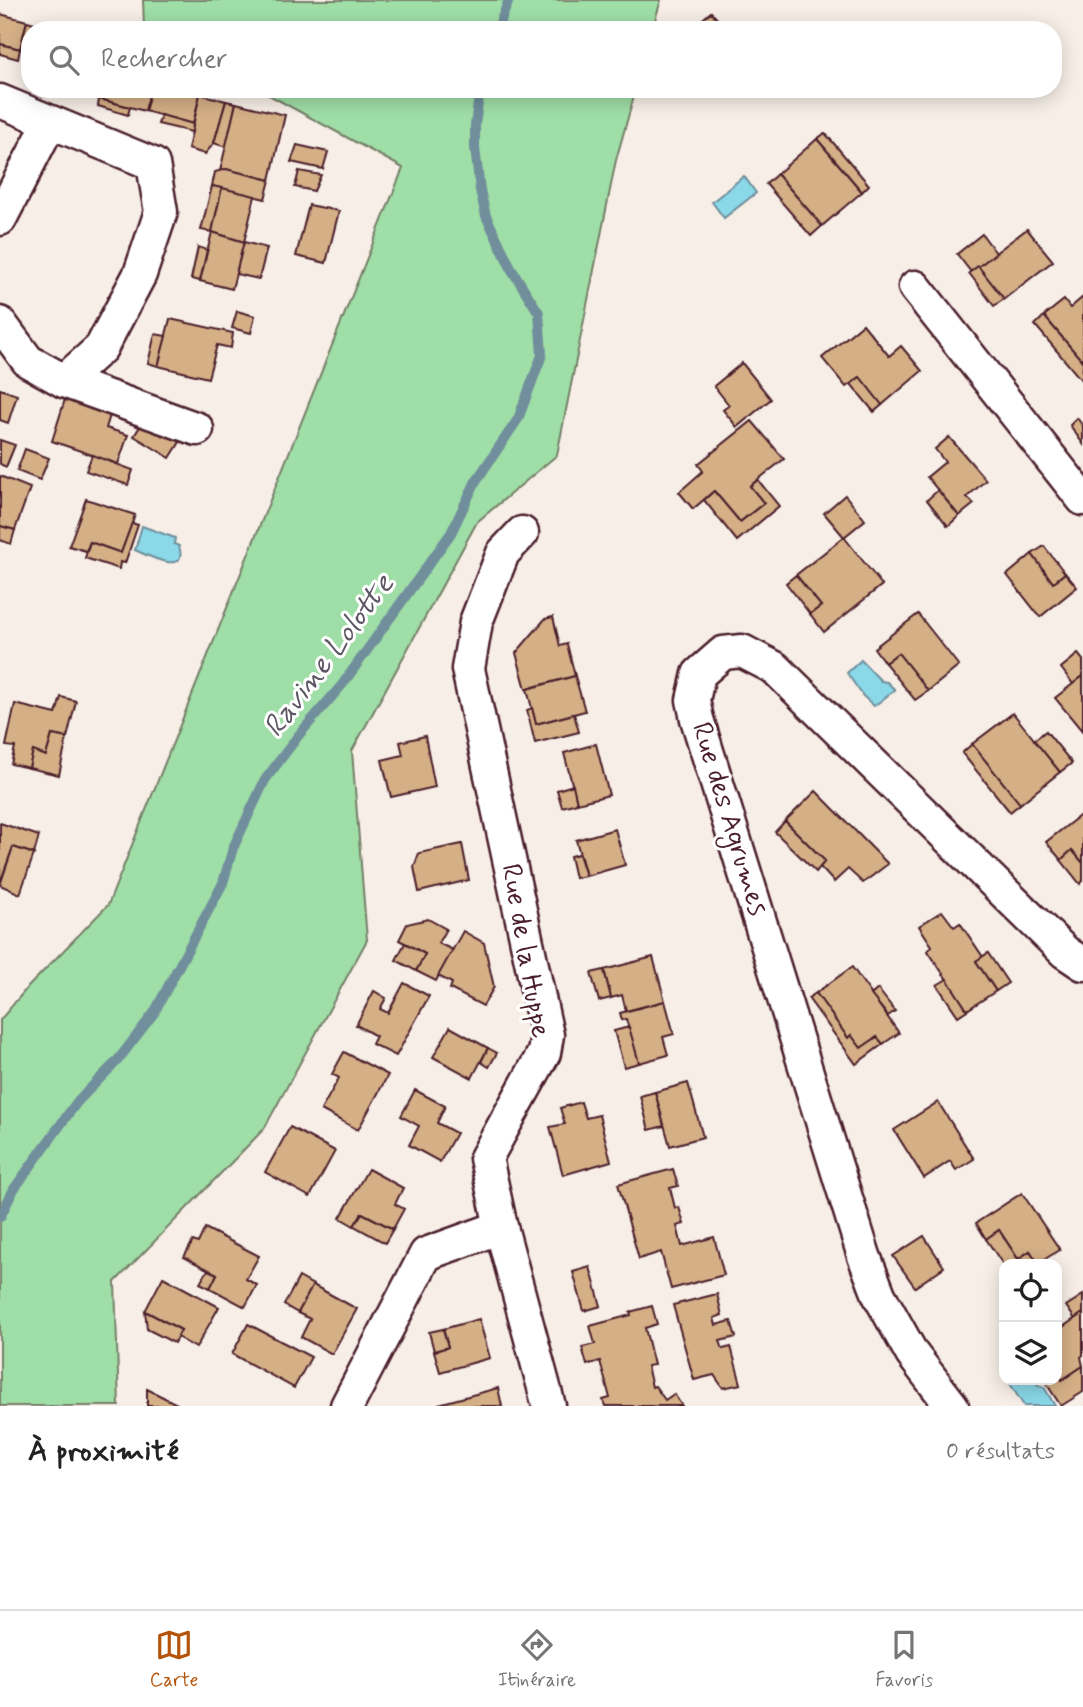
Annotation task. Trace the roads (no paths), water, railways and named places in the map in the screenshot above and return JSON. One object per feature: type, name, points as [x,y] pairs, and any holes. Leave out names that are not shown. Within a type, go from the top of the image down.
[{"type":"street","points":[[0,101],[153,164],[160,212],[140,274],[101,348],[64,381]]},
{"type":"street","points":[[0,219],[50,122]]},
{"type":"street","points":[[915,287],[1083,499]]},
{"type":"street","points":[[0,323],[28,361],[64,381],[197,429]]},
{"type":"street","name":"Rue de la Huppe","points":[[522,533],[503,553],[476,622],[468,669],[547,1035],[544,1053],[486,1158],[501,1227],[550,1406]]},
{"type":"street","name":"Rue des Agrumes","points":[[952,1406],[912,1354],[879,1294],[864,1256],[697,719],[693,700],[699,674],[723,653],[742,651],[775,668],[1065,952],[1083,964]]},
{"type":"street","points":[[347,1406],[426,1254],[501,1227]]},
{"type":"water","points":[[744,176],[756,193],[724,218],[712,202]]},
{"type":"water","points":[[142,526],[175,538],[174,544],[179,546],[178,560],[165,562],[135,550]]},
{"type":"water","points":[[861,660],[881,681],[887,682],[895,690],[874,706],[863,696],[847,673]]},
{"type":"water","points":[[1011,1385],[1044,1387],[1055,1406],[1024,1406]]},
{"type":"waterway","name":"Ravine Lolotte","points":[[501,21],[509,0]]},
{"type":"waterway","name":"Ravine Lolotte","points":[[0,1217],[14,1189],[77,1102],[118,1060],[154,1013],[223,883],[233,848],[265,780],[342,685],[451,533],[476,481],[518,419],[542,355],[539,313],[512,270],[486,216],[475,148],[479,98]]}]
